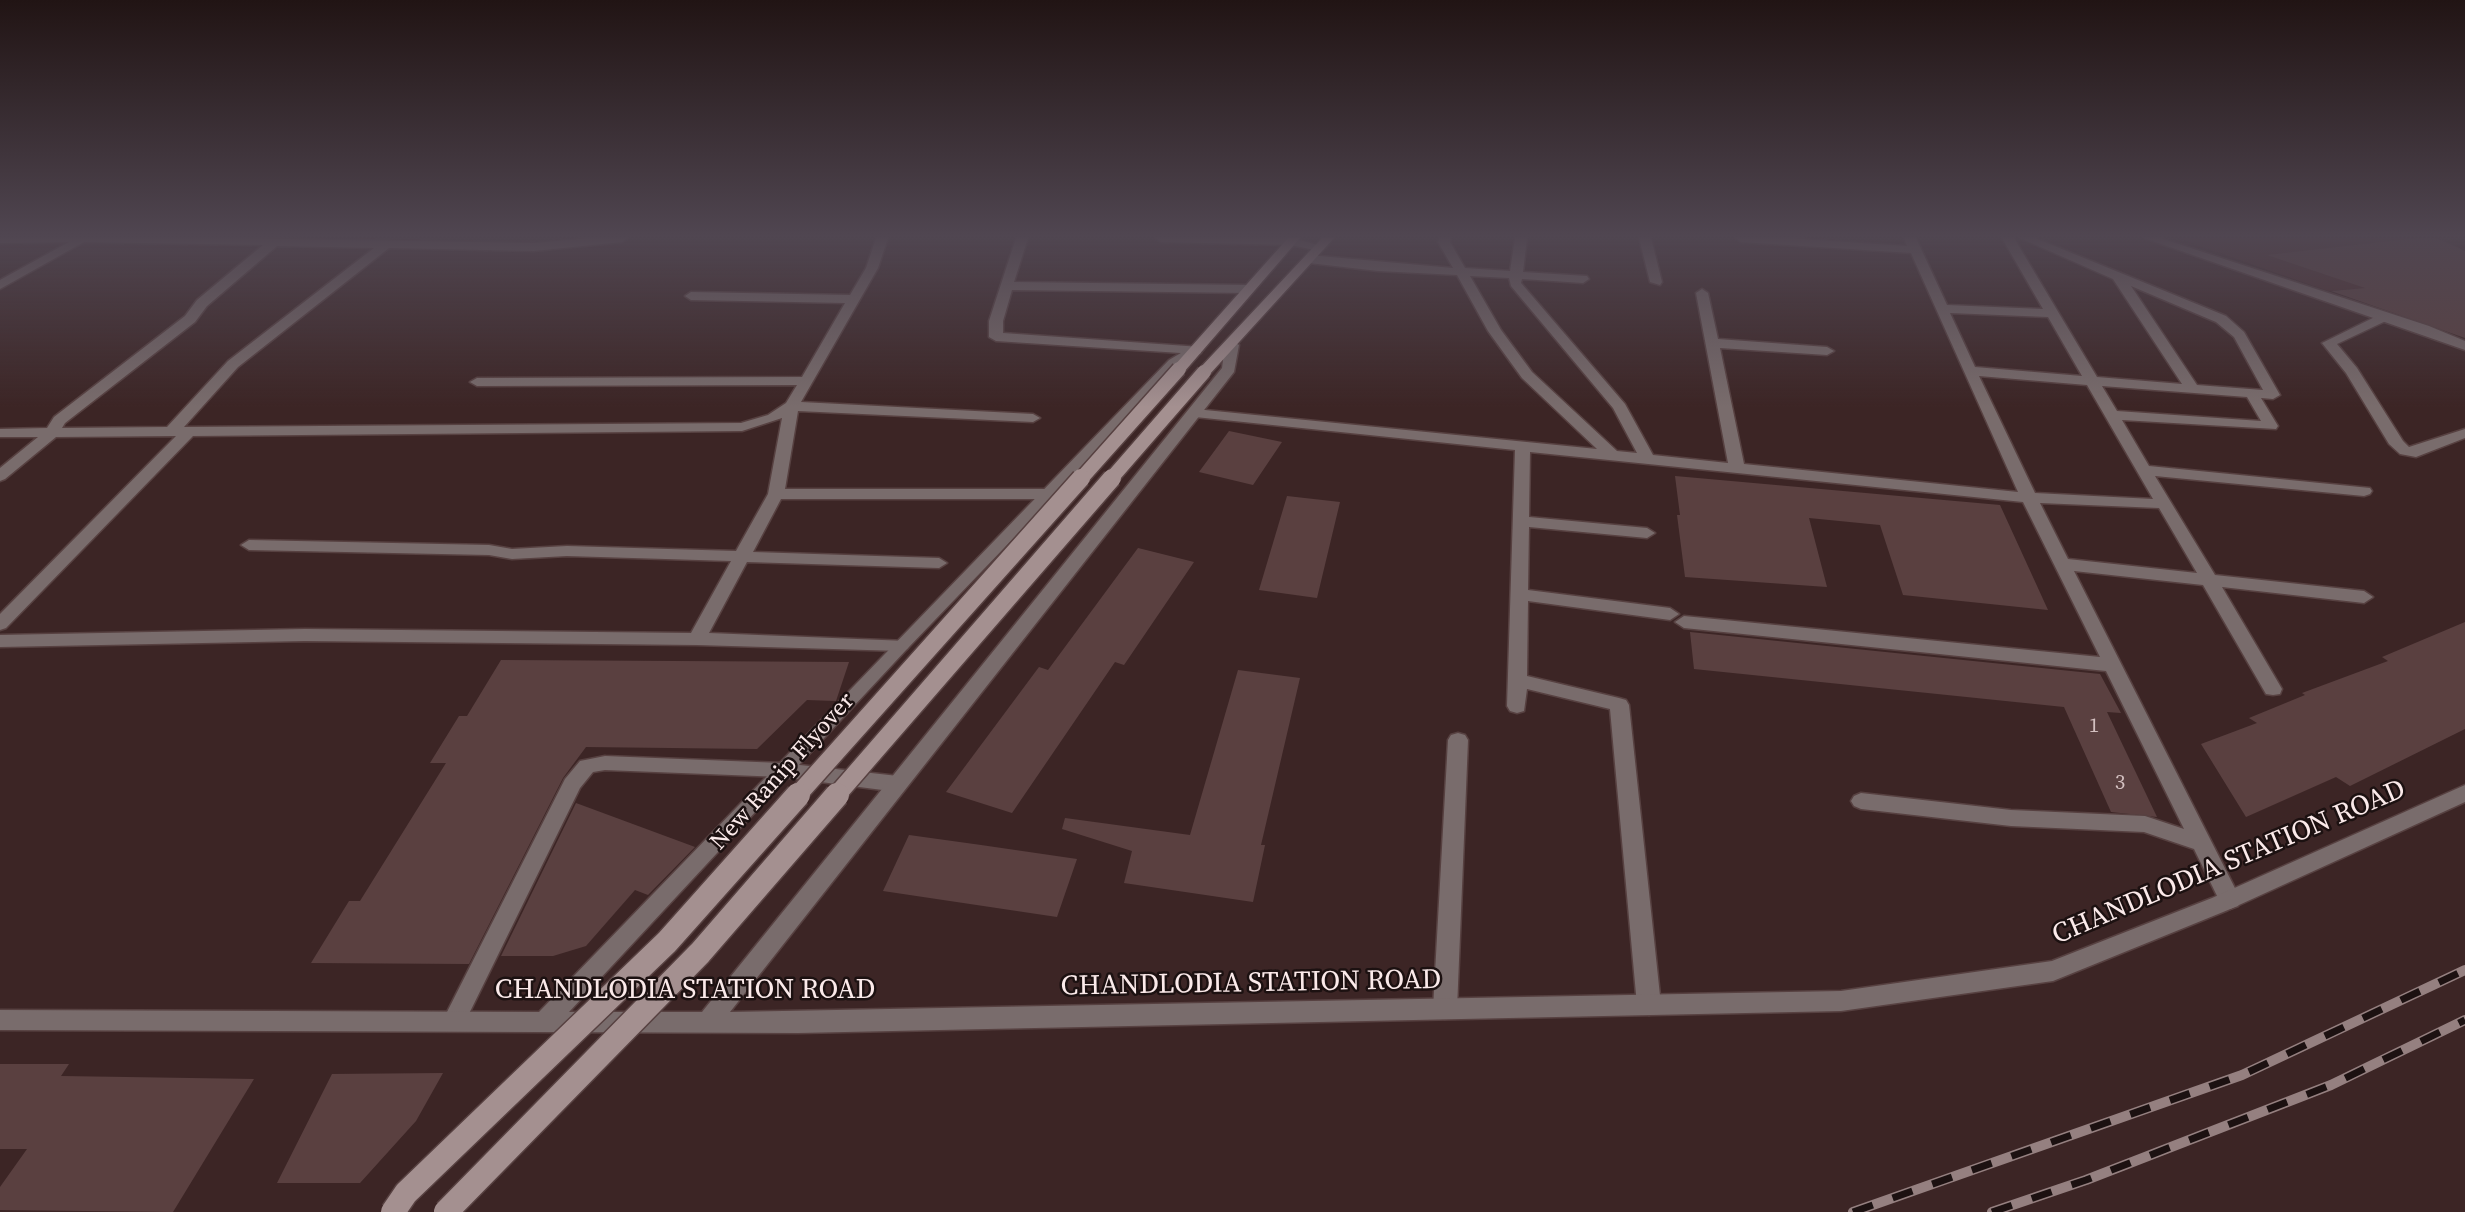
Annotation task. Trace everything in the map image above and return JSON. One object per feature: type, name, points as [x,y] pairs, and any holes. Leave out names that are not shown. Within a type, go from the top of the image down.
[{"type":"main road","name":"New Ranip Flyover","points":[[393,1212],[406,1193],[667,942],[1244,295]]},
{"type":"main road","points":[[446,1212],[700,953],[1204,372],[1277,295]]},
{"type":"street","points":[[0,476],[51,434],[59,420],[190,319],[212,295]]},
{"type":"street","points":[[171,432],[233,364],[314,295]]},
{"type":"street","points":[[697,639],[776,494],[792,406],[857,295]]},
{"type":"street","points":[[1005,295],[996,321],[996,337],[1196,350]]},
{"type":"street","points":[[1474,295],[1495,331],[1527,375],[1614,456]]},
{"type":"street","points":[[1525,295],[1620,407],[1647,459]]},
{"type":"street","points":[[1702,295],[1737,468]]},
{"type":"street","points":[[1935,295],[2029,498],[2231,900]]},
{"type":"street","points":[[2042,295],[2273,688]]},
{"type":"street","points":[[2130,295],[2192,388]]},
{"type":"street","points":[[1969,371],[2273,394],[2232,326],[2161,295]]},
{"type":"street","points":[[2321,295],[2465,346]]},
{"type":"street","points":[[691,296],[854,299]]},
{"type":"street","points":[[1941,309],[2053,313]]},
{"type":"street","points":[[2385,316],[2329,343],[2397,444],[2405,451],[2416,452],[2465,433]]},
{"type":"street","points":[[1712,343],[1827,351]]},
{"type":"street","points":[[708,1022],[1229,369],[1231,345]]},
{"type":"street","points":[[545,1021],[901,645],[1174,363],[1196,350]]},
{"type":"street","points":[[477,382],[808,381]]},
{"type":"street","points":[[2114,415],[2271,426],[2254,398],[2257,394]]},
{"type":"street","points":[[0,433],[743,427],[773,418],[792,406],[1032,418]]},
{"type":"street","points":[[1195,413],[2029,498],[2166,504]]},
{"type":"street","points":[[0,624],[188,432]]},
{"type":"street","points":[[1517,706],[1523,447]]},
{"type":"street","points":[[2146,470],[2364,491]]},
{"type":"street","points":[[776,494],[1048,494]]},
{"type":"street","points":[[1521,521],[1647,533]]},
{"type":"street","points":[[249,545],[489,550],[512,554],[567,551],[939,562]]},
{"type":"street","points":[[2062,564],[2364,597]]},
{"type":"street","points":[[1519,594],[1677,618],[2113,665]]},
{"type":"street","points":[[0,641],[306,635],[697,639],[901,645]]},
{"type":"street","points":[[1518,680],[1619,705],[1649,1005]]},
{"type":"street","points":[[1445,1009],[1458,740]]},
{"type":"street","points":[[454,1021],[572,784],[587,766],[605,763],[782,770],[898,784]]},
{"type":"street","name":"CHANDLODIA STATION ROAD","points":[[0,1020],[708,1022],[1841,1001],[2053,971],[2231,900],[2465,793]]},
{"type":"street","points":[[1861,801],[2011,818],[2146,824],[2203,844]]},
{"type":"building","points":[[2341,295],[2465,295],[2465,338]]},
{"type":"building","points":[[1229,431],[1282,442],[1253,485],[1199,472]]},
{"type":"building","points":[[1675,476],[2000,505],[2048,610],[1903,595],[1880,525],[1809,518],[1827,587],[1685,577]]},
{"type":"building","points":[[1287,496],[1340,502],[1317,598],[1259,590]]},
{"type":"building","points":[[1138,548],[1194,562],[1124,665],[1115,662],[1012,813],[946,792],[1039,667],[1048,670]]},
{"type":"building","points":[[2465,622],[2465,729],[2350,786],[2336,777],[2246,817],[2201,744],[2257,723],[2249,718],[2305,695],[2302,693],[2388,661],[2382,657]]},
{"type":"building","points":[[1690,632],[2100,674],[2121,713],[2107,712],[2157,817],[2111,812],[2064,707],[1694,669]]},
{"type":"building","points":[[501,660],[849,662],[836,701],[807,700],[757,749],[586,747],[563,778],[469,964],[311,963],[349,901],[360,901],[446,763],[430,763],[459,716],[467,716]]},
{"type":"building","points":[[1238,670],[1300,678],[1261,845],[1265,845],[1253,902],[1124,883],[1132,851],[1062,829],[1065,818],[1190,835]]},
{"type":"building","points":[[576,803],[695,847],[648,895],[635,890],[586,946],[553,956],[501,956]]},
{"type":"building","points":[[909,835],[1077,859],[1057,917],[883,891]]},
{"type":"building","points":[[0,1064],[69,1064],[61,1076],[254,1079],[173,1212],[0,1210],[0,1187],[27,1149],[0,1149]]},
{"type":"building","points":[[443,1073],[416,1121],[360,1183],[277,1183],[332,1074]]},
{"type":"railway","points":[[1853,1212],[2242,1075],[2465,970]]},
{"type":"railway","points":[[1992,1212],[2086,1180],[2331,1085],[2465,1020]]}]
